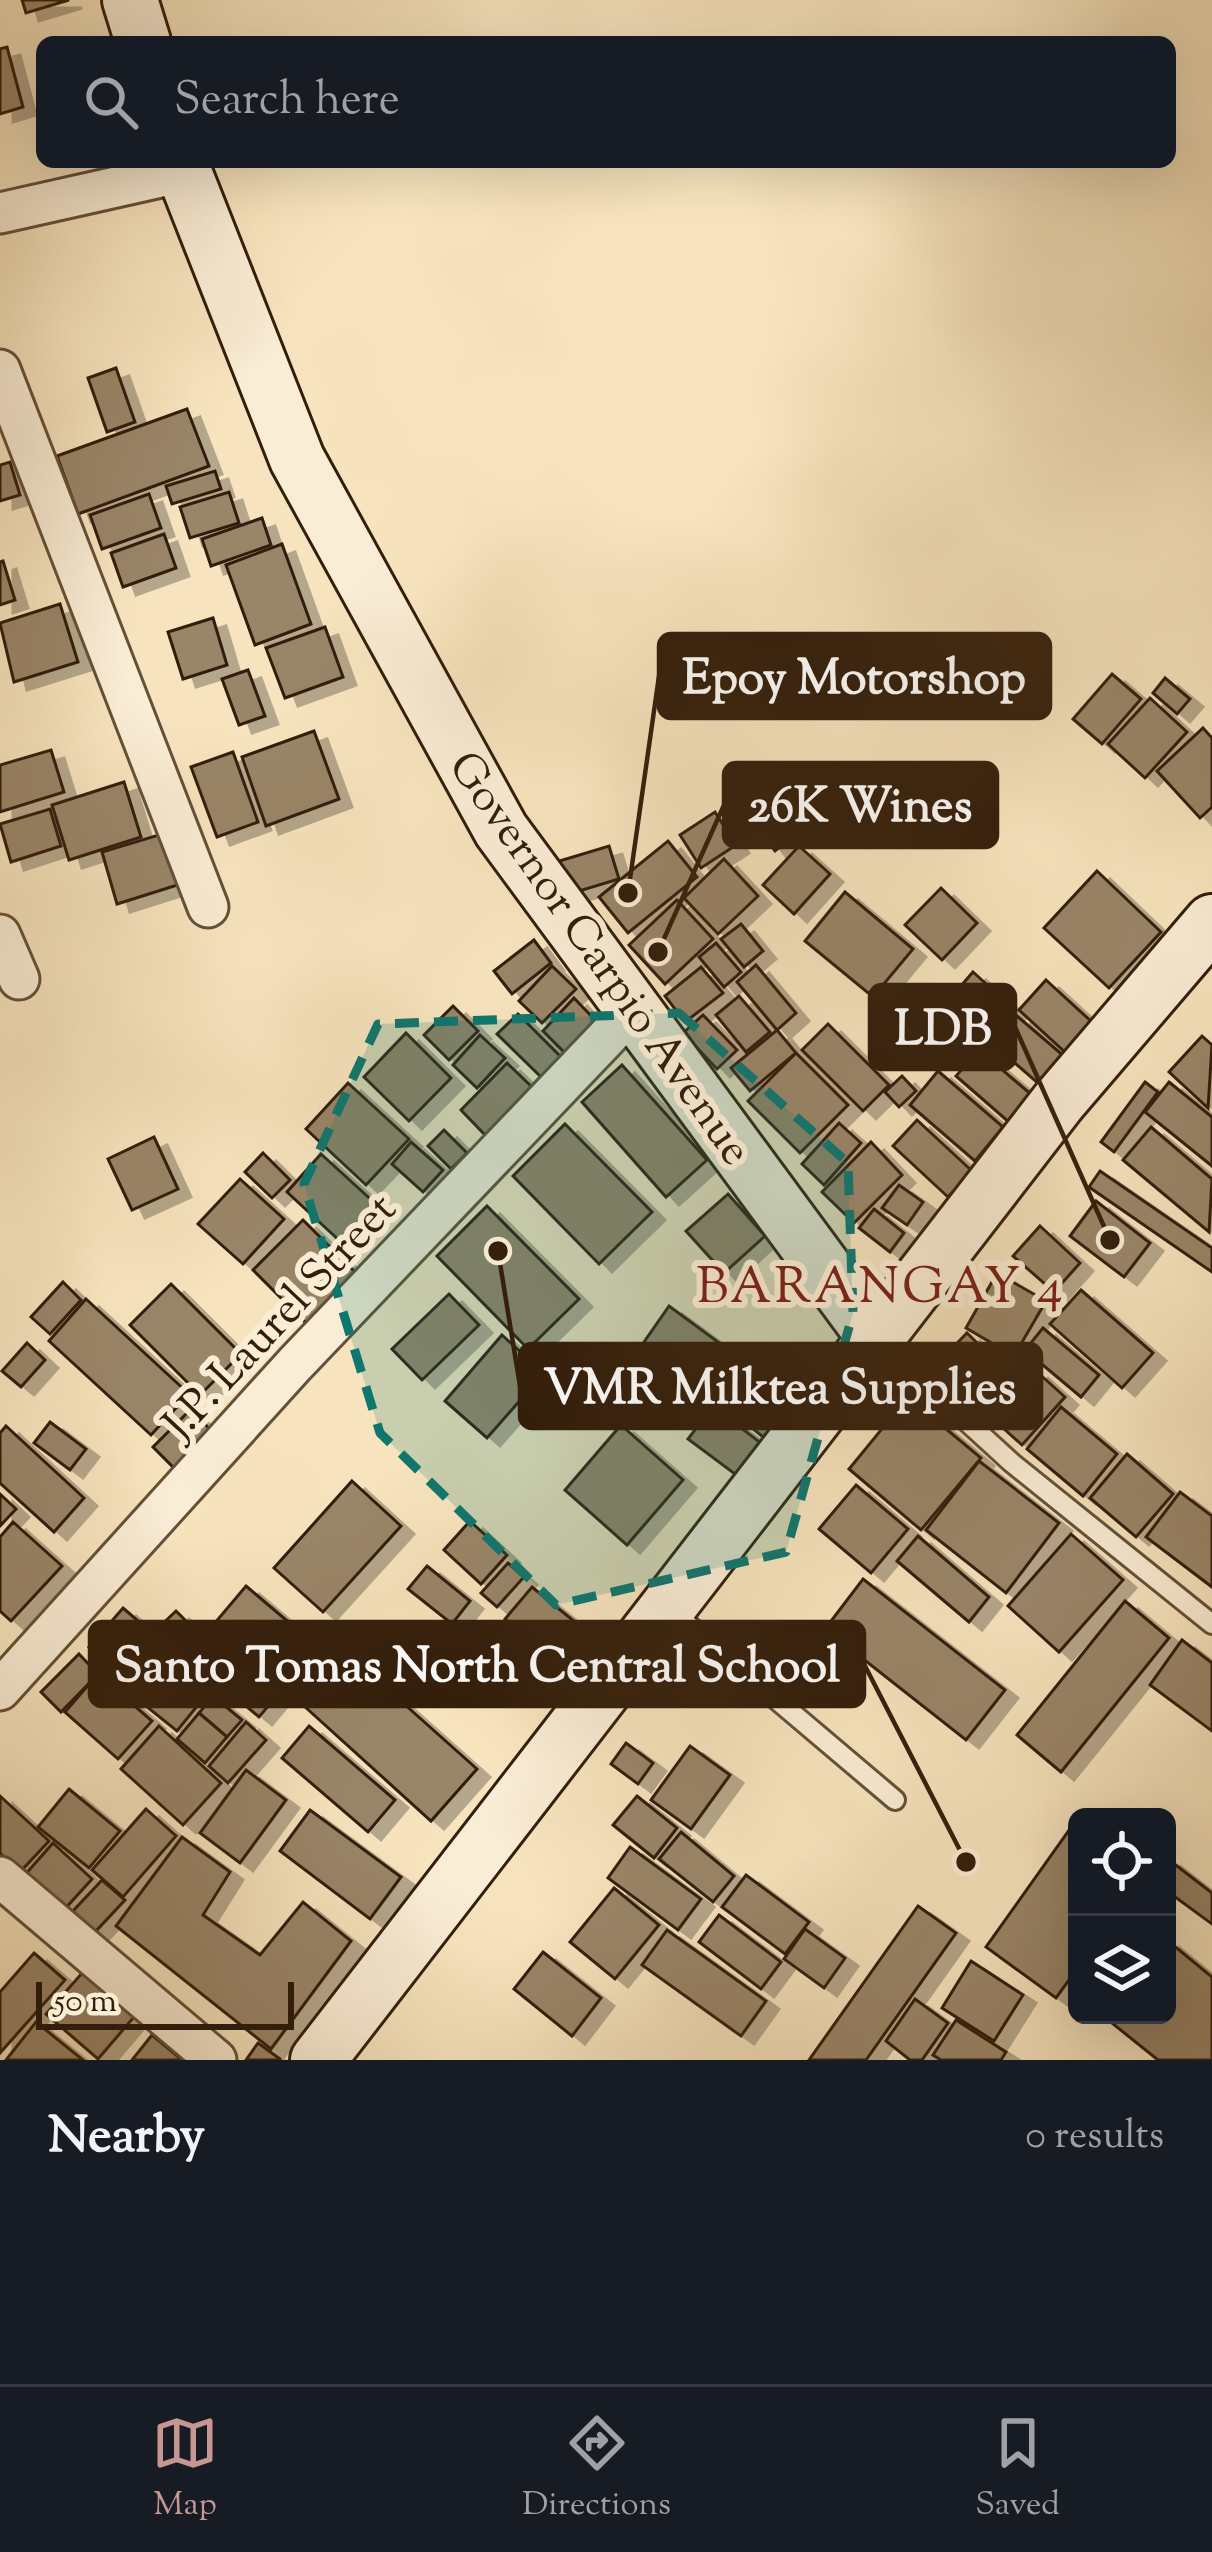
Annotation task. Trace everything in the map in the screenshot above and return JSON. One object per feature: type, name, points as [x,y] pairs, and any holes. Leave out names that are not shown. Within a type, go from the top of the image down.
[{"type":"main road","points":[[130,0],[141,36]]},
{"type":"main road","name":"Governor Carpio Avenue","points":[[182,168],[297,458],[385,627],[501,830],[877,1340]]},
{"type":"main road","points":[[318,2060],[1059,1100],[1212,922]]},
{"type":"street","points":[[0,213],[178,168]]},
{"type":"street","points":[[0,370],[208,907]]},
{"type":"street","points":[[0,935],[19,980]]},
{"type":"street","name":"J.P. Laurel Street","points":[[0,1690],[295,1364],[632,1011]]},
{"type":"street","points":[[0,1877],[216,2060]]},
{"type":"lane","points":[[877,1340],[1012,1463],[1212,1624]]},
{"type":"lane","points":[[670,1608],[895,1800]]},
{"type":"highlighted area","points":[[679,1013],[848,1163],[853,1313],[786,1552],[556,1605],[380,1433],[304,1184],[378,1024]]},
{"type":"building","points":[[22,0],[69,0],[26,13]]},
{"type":"building","points":[[7,47],[23,107],[0,114],[0,49]]},
{"type":"building","points":[[116,368],[135,422],[107,432],[88,378]]},
{"type":"building","points":[[187,409],[209,466],[78,514],[57,456]]},
{"type":"building","points":[[10,462],[20,495],[0,501],[0,465]]},
{"type":"building","points":[[215,471],[221,489],[172,504],[166,486]]},
{"type":"building","points":[[229,492],[239,523],[190,538],[180,507]]},
{"type":"building","points":[[149,494],[161,528],[102,549],[90,515]]},
{"type":"building","points":[[262,518],[271,545],[211,566],[202,539]]},
{"type":"building","points":[[164,534],[176,568],[123,587],[111,553]]},
{"type":"building","points":[[282,544],[311,624],[255,645],[226,565]]},
{"type":"building","points":[[0,562],[15,600],[0,605]]},
{"type":"building","points":[[60,604],[78,662],[14,682],[0,623]]},
{"type":"building","points":[[213,618],[227,665],[183,679],[168,632]]},
{"type":"building","points":[[325,627],[343,677],[285,698],[266,648]]},
{"type":"building","points":[[248,670],[265,716],[239,725],[222,679]]},
{"type":"building","points":[[1112,674],[1141,699],[1102,744],[1073,719]]},
{"type":"building","points":[[1165,678],[1190,699],[1177,714],[1153,693]]},
{"type":"building","points":[[1150,698],[1187,732],[1145,778],[1108,744]]},
{"type":"building","points":[[1203,728],[1212,738],[1212,807],[1200,818],[1157,771]]},
{"type":"building","points":[[314,731],[339,799],[266,826],[242,757]]},
{"type":"building","points":[[51,750],[64,792],[0,812],[0,765]]},
{"type":"building","points":[[233,752],[258,822],[217,837],[191,767]]},
{"type":"building","points":[[788,779],[818,817],[775,851],[746,814]]},
{"type":"building","points":[[124,782],[141,837],[69,860],[52,805]]},
{"type":"building","points":[[50,809],[61,846],[11,862],[0,824]]},
{"type":"building","points":[[715,812],[736,845],[701,868],[680,835]]},
{"type":"building","points":[[172,831],[187,882],[117,904],[102,852]]},
{"type":"building","points":[[668,841],[697,877],[628,933],[599,897]]},
{"type":"building","points":[[609,846],[619,879],[566,895],[556,862]]},
{"type":"building","points":[[799,846],[830,874],[794,914],[763,885]]},
{"type":"building","points":[[724,859],[758,896],[718,934],[684,898]]},
{"type":"building","points":[[1097,871],[1161,932],[1109,988],[1044,928]]},
{"type":"building","points":[[941,888],[977,923],[942,960],[905,925]]},
{"type":"building","points":[[845,892],[913,949],[873,997],[805,941]]},
{"type":"building","points":[[677,900],[713,939],[665,984],[629,945]]},
{"type":"building","points":[[741,924],[763,951],[744,967],[721,939]]},
{"type":"building","points":[[534,940],[551,963],[512,994],[494,971]]},
{"type":"building","points":[[716,943],[741,972],[724,987],[699,957]]},
{"type":"building","points":[[756,965],[796,1013],[777,1030],[737,982]]},
{"type":"building","points":[[552,966],[576,989],[542,1023],[519,1001]]},
{"type":"building","points":[[701,967],[723,993],[685,1022],[665,996]]},
{"type":"building","points":[[973,972],[1014,1009],[988,1038],[947,1002]]},
{"type":"building","points":[[1046,980],[1093,1023],[1066,1053],[1019,1010]]},
{"type":"building","points":[[739,996],[770,1032],[746,1052],[716,1015]]},
{"type":"building","points":[[574,998],[596,1021],[565,1053],[543,1031]]},
{"type":"building","points":[[453,1006],[478,1031],[449,1060],[424,1035]]},
{"type":"building","points":[[518,1014],[561,1057],[541,1077],[497,1034]]},
{"type":"building","points":[[703,1015],[737,1050],[717,1069],[683,1033]]},
{"type":"building","points":[[1017,1016],[1065,1057],[1040,1085],[993,1044]]},
{"type":"building","points":[[828,1024],[889,1085],[863,1111],[802,1050]]},
{"type":"building","points":[[777,1030],[796,1053],[750,1091],[731,1068]]},
{"type":"building","points":[[406,1033],[451,1078],[409,1121],[364,1077]]},
{"type":"building","points":[[480,1035],[505,1058],[477,1088],[453,1065]]},
{"type":"building","points":[[1202,1036],[1212,1045],[1208,1108],[1169,1072]]},
{"type":"building","points":[[979,1050],[1033,1096],[1010,1123],[956,1076]]},
{"type":"building","points":[[796,1053],[848,1105],[800,1153],[748,1101]]},
{"type":"building","points":[[507,1063],[534,1089],[487,1137],[461,1110]]},
{"type":"building","points":[[622,1065],[707,1160],[666,1197],[582,1102]]},
{"type":"building","points":[[938,1071],[1003,1127],[975,1161],[910,1105]]},
{"type":"building","points":[[902,1076],[916,1091],[899,1107],[885,1092]]},
{"type":"building","points":[[1145,1082],[1158,1092],[1114,1152],[1101,1142]]},
{"type":"building","points":[[1169,1082],[1212,1117],[1212,1166],[1145,1112]]},
{"type":"building","points":[[348,1083],[409,1139],[366,1185],[306,1129]]},
{"type":"building","points":[[917,1120],[972,1171],[948,1197],[893,1146]]},
{"type":"building","points":[[839,1123],[861,1143],[824,1185],[802,1164]]},
{"type":"building","points":[[565,1124],[652,1212],[599,1264],[513,1176]]},
{"type":"building","points":[[1151,1127],[1212,1179],[1209,1232],[1123,1160]]},
{"type":"building","points":[[444,1130],[467,1153],[451,1169],[428,1146]]},
{"type":"building","points":[[154,1137],[178,1189],[132,1210],[108,1159]]},
{"type":"building","points":[[411,1142],[443,1170],[423,1192],[392,1164]]},
{"type":"building","points":[[871,1142],[902,1175],[854,1223],[822,1192]]},
{"type":"building","points":[[263,1153],[290,1180],[272,1198],[245,1172]]},
{"type":"building","points":[[321,1154],[378,1206],[343,1244],[287,1192]]},
{"type":"building","points":[[1100,1171],[1212,1248],[1212,1272],[1089,1187]]},
{"type":"building","points":[[240,1179],[284,1219],[243,1264],[198,1224]]},
{"type":"building","points":[[899,1185],[923,1202],[907,1225],[882,1208]]},
{"type":"building","points":[[728,1194],[765,1236],[724,1273],[686,1231]]},
{"type":"building","points":[[1096,1201],[1150,1243],[1124,1277],[1070,1236]]},
{"type":"building","points":[[487,1206],[579,1299],[528,1349],[437,1256]]},
{"type":"building","points":[[874,1209],[904,1233],[890,1252],[859,1228]]},
{"type":"building","points":[[303,1220],[360,1277],[311,1328],[253,1270]]},
{"type":"building","points":[[1040,1226],[1080,1263],[1054,1292],[1013,1256]]},
{"type":"building","points":[[997,1273],[1046,1301],[1014,1356],[966,1328]]},
{"type":"building","points":[[63,1282],[81,1300],[50,1334],[31,1317]]},
{"type":"building","points":[[171,1284],[241,1354],[200,1395],[130,1325]]},
{"type":"building","points":[[1081,1290],[1153,1353],[1122,1388],[1050,1324]]},
{"type":"building","points":[[449,1294],[479,1325],[422,1380],[392,1349]]},
{"type":"building","points":[[86,1299],[189,1394],[151,1435],[49,1341]]},
{"type":"building","points":[[669,1306],[756,1370],[729,1408],[642,1345]]},
{"type":"building","points":[[1043,1328],[1099,1375],[1081,1397],[1025,1350]]},
{"type":"building","points":[[967,1333],[1018,1383],[983,1419],[932,1369]]},
{"type":"building","points":[[502,1335],[544,1373],[487,1438],[445,1401]]},
{"type":"building","points":[[27,1343],[45,1360],[21,1387],[2,1371]]},
{"type":"building","points":[[1035,1370],[1065,1397],[1022,1445],[992,1418]]},
{"type":"building","points":[[754,1392],[782,1415],[763,1437],[735,1414]]},
{"type":"building","points":[[908,1397],[981,1458],[921,1530],[849,1469]]},
{"type":"building","points":[[713,1406],[767,1448],[743,1480],[688,1439]]},
{"type":"building","points":[[1061,1407],[1117,1454],[1083,1496],[1027,1449]]},
{"type":"building","points":[[190,1410],[214,1433],[177,1471],[153,1447]]},
{"type":"building","points":[[50,1422],[86,1449],[70,1470],[34,1443]]},
{"type":"building","points":[[621,1425],[683,1480],[627,1545],[565,1490]]},
{"type":"building","points":[[6,1426],[84,1498],[54,1532],[0,1483],[0,1433]]},
{"type":"building","points":[[1127,1454],[1173,1494],[1136,1537],[1090,1498]]},
{"type":"building","points":[[979,1461],[1059,1523],[1006,1593],[926,1530]]},
{"type":"building","points":[[352,1481],[401,1526],[323,1612],[274,1568]]},
{"type":"building","points":[[856,1485],[908,1529],[871,1573],[819,1529]]},
{"type":"building","points":[[1180,1492],[1212,1516],[1212,1587],[1146,1537]]},
{"type":"building","points":[[0,1494],[16,1509],[0,1526]]},
{"type":"building","points":[[470,1521],[507,1555],[481,1584],[444,1550]]},
{"type":"building","points":[[13,1522],[62,1566],[11,1621],[0,1611],[0,1537]]},
{"type":"building","points":[[1071,1534],[1123,1580],[1059,1652],[1008,1606]]},
{"type":"building","points":[[918,1536],[989,1597],[969,1622],[897,1561]]},
{"type":"building","points":[[508,1563],[524,1577],[497,1607],[481,1593]]},
{"type":"building","points":[[427,1566],[470,1601],[452,1624],[408,1589]]},
{"type":"building","points":[[863,1579],[1005,1690],[966,1740],[825,1629]]},
{"type":"building","points":[[246,1586],[318,1647],[259,1717],[187,1656]]},
{"type":"building","points":[[532,1587],[596,1639],[570,1672],[505,1619]]},
{"type":"building","points":[[1125,1601],[1169,1638],[1061,1772],[1017,1735]]},
{"type":"building","points":[[123,1608],[152,1633],[118,1672],[89,1647]]},
{"type":"building","points":[[176,1611],[202,1637],[180,1657],[155,1631]]},
{"type":"building","points":[[1182,1640],[1212,1663],[1212,1731],[1150,1685]]},
{"type":"building","points":[[155,1643],[211,1689],[177,1731],[121,1686]]},
{"type":"building","points":[[338,1645],[477,1769],[431,1821],[293,1696]]},
{"type":"building","points":[[79,1654],[98,1674],[61,1712],[41,1692]]},
{"type":"building","points":[[98,1674],[152,1721],[118,1759],[65,1712]]},
{"type":"building","points":[[213,1696],[242,1720],[227,1737],[199,1713]]},
{"type":"building","points":[[199,1713],[227,1737],[205,1763],[177,1739]]},
{"type":"building","points":[[246,1722],[266,1740],[228,1783],[209,1766]]},
{"type":"building","points":[[159,1726],[221,1783],[183,1825],[121,1769]]},
{"type":"building","points":[[309,1726],[395,1800],[368,1832],[282,1758]]},
{"type":"building","points":[[626,1743],[653,1763],[638,1784],[611,1764]]},
{"type":"building","points":[[690,1746],[730,1775],[691,1829],[651,1800]]},
{"type":"building","points":[[246,1770],[286,1800],[240,1863],[200,1833]]},
{"type":"building","points":[[69,1789],[120,1831],[89,1868],[38,1827]]},
{"type":"building","points":[[0,1796],[49,1841],[20,1872],[0,1853]]},
{"type":"building","points":[[637,1796],[677,1828],[654,1858],[613,1825]]},
{"type":"building","points":[[146,1809],[176,1836],[123,1897],[92,1870]]},
{"type":"building","points":[[310,1810],[401,1877],[370,1919],[280,1851]]},
{"type":"building","points":[[681,1832],[734,1876],[713,1902],[659,1859]]},
{"type":"building","points":[[1068,1832],[1068,1981],[1056,1998],[986,1947]]},
{"type":"building","points":[[182,1837],[230,1872],[203,1915],[260,1955],[303,1902],[351,1941],[271,2049],[116,1926]]},
{"type":"building","points":[[53,1843],[92,1879],[62,1912],[24,1876]]},
{"type":"building","points":[[630,1847],[701,1899],[678,1930],[608,1878]]},
{"type":"building","points":[[1176,1865],[1212,1893],[1212,1924],[1176,1898]]},
{"type":"building","points":[[746,1875],[809,1922],[785,1954],[722,1907]]},
{"type":"building","points":[[102,1880],[125,1900],[95,1932],[73,1911]]},
{"type":"building","points":[[614,1888],[659,1925],[615,1979],[570,1942]]},
{"type":"building","points":[[918,1906],[956,1933],[866,2060],[809,2060]]},
{"type":"building","points":[[719,1915],[781,1962],[761,1989],[699,1942]]},
{"type":"building","points":[[805,1929],[845,1958],[824,1988],[784,1959]]},
{"type":"building","points":[[667,1930],[766,2001],[741,2036],[642,1965]]},
{"type":"building","points":[[1176,1947],[1212,1977],[1212,2060],[1158,2060],[1113,2024],[1176,2024]]},
{"type":"building","points":[[543,1952],[601,1998],[572,2036],[514,1989]]},
{"type":"building","points":[[34,1953],[65,1980],[0,2053],[0,1992]]},
{"type":"building","points":[[971,1961],[1023,1995],[994,2041],[942,2008]]},
{"type":"building","points":[[83,1972],[134,2017],[98,2059],[46,2014]]},
{"type":"building","points":[[915,1999],[948,2023],[922,2060],[910,2060],[886,2041]]},
{"type":"building","points":[[956,2020],[1006,2052],[1001,2060],[941,2060],[933,2055]]},
{"type":"building","points":[[36,2022],[83,2060],[6,2060]]},
{"type":"building","points":[[152,2035],[182,2060],[132,2060]]},
{"type":"building","points":[[258,2043],[280,2059],[280,2060],[246,2060]]},
{"type":"place","name":"Epoy Motorshop","points":[[628,893]]},
{"type":"place","name":"26K Wines","points":[[658,952]]},
{"type":"place","name":"LDB","points":[[1110,1240]]},
{"type":"place","name":"VMR Milktea Supplies","points":[[498,1251]]},
{"type":"place","name":"Santo Tomas North Central School","points":[[966,1862]]},
{"type":"district","name":"BARANGAY 4","points":[[881,1284]]}]
